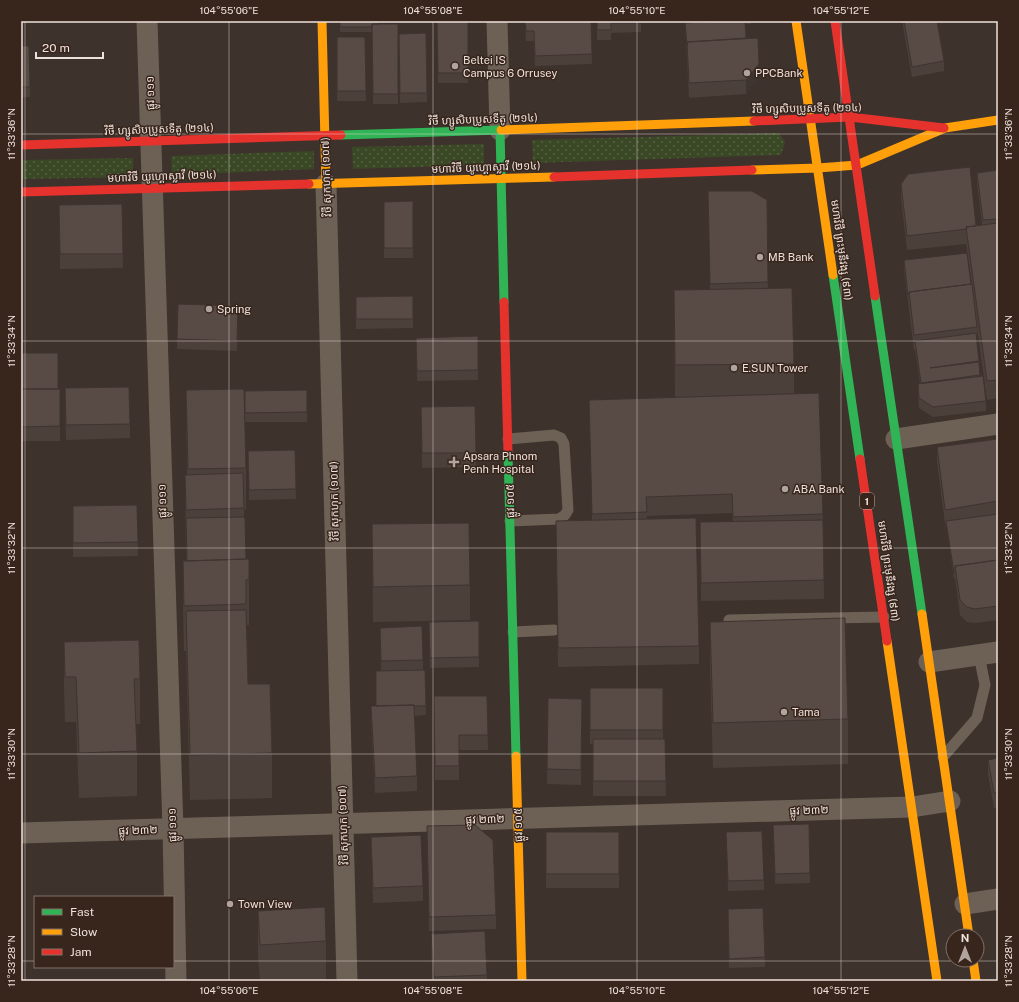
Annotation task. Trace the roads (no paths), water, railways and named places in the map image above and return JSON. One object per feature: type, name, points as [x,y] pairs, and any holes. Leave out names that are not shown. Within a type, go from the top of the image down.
[{"type":"main road","name":"វិថី សុកហុក (១០៧)","points":[[322,21],[326,184]]},
{"type":"main road","name":"មហាវិថី ព្រះមុនីវង្ស (៩៣)","points":[[796,21],[812,120],[937,981]]},
{"type":"main road","points":[[835,21],[968,928]]},
{"type":"main road","name":"វិថី ហ្សូសិបប្រូសទីតូ (២១៤)","points":[[21,145],[812,120],[850,117],[945,128]]},
{"type":"main road","points":[[945,128],[998,120]]},
{"type":"main road","name":"មហាវិថី យូហ្គោស្លាវី (២១៤)","points":[[21,192],[818,168],[857,165],[945,128]]},
{"type":"main road","name":"ផ្លូវ ១០៥","points":[[500,130],[522,981]]},
{"type":"main road","points":[[974,968],[976,981]]},
{"type":"street","name":"ផ្លូវ ១១១","points":[[147,21],[173,829],[176,981]]},
{"type":"street","name":"ផ្លូវ ១០៥","points":[[498,21],[500,130]]},
{"type":"street","name":"វិថី សុកហុក (១០៧)","points":[[326,184],[347,981]]},
{"type":"street","points":[[896,439],[998,424]]},
{"type":"street","points":[[929,662],[988,654]]},
{"type":"street","name":"ផ្លូវ ២៣២","points":[[21,833],[912,807],[950,801]]},
{"type":"street","points":[[965,904],[998,900]]},
{"type":"lane","points":[[508,439],[554,435],[561,438],[564,444],[568,510],[565,515],[559,518],[510,521]]},
{"type":"lane","points":[[729,620],[884,617]]},
{"type":"lane","points":[[513,632],[554,630]]},
{"type":"lane","points":[[943,758],[977,718],[985,685],[988,654]]},
{"type":"place","name":"Beltei IS Campus 6 Orrusey","points":[[455,66]]},
{"type":"place","name":"PPCBank","points":[[747,73]]},
{"type":"place","name":"MB Bank","points":[[760,257]]},
{"type":"place","name":"Spring","points":[[209,309]]},
{"type":"place","name":"E.SUN Tower","points":[[734,368]]},
{"type":"place","name":"Apsara Phnom Penh Hospital","points":[[454,462]]},
{"type":"place","name":"ABA Bank","points":[[785,489]]},
{"type":"place","name":"Tama","points":[[784,712]]},
{"type":"place","name":"Town View","points":[[230,904]]}]
